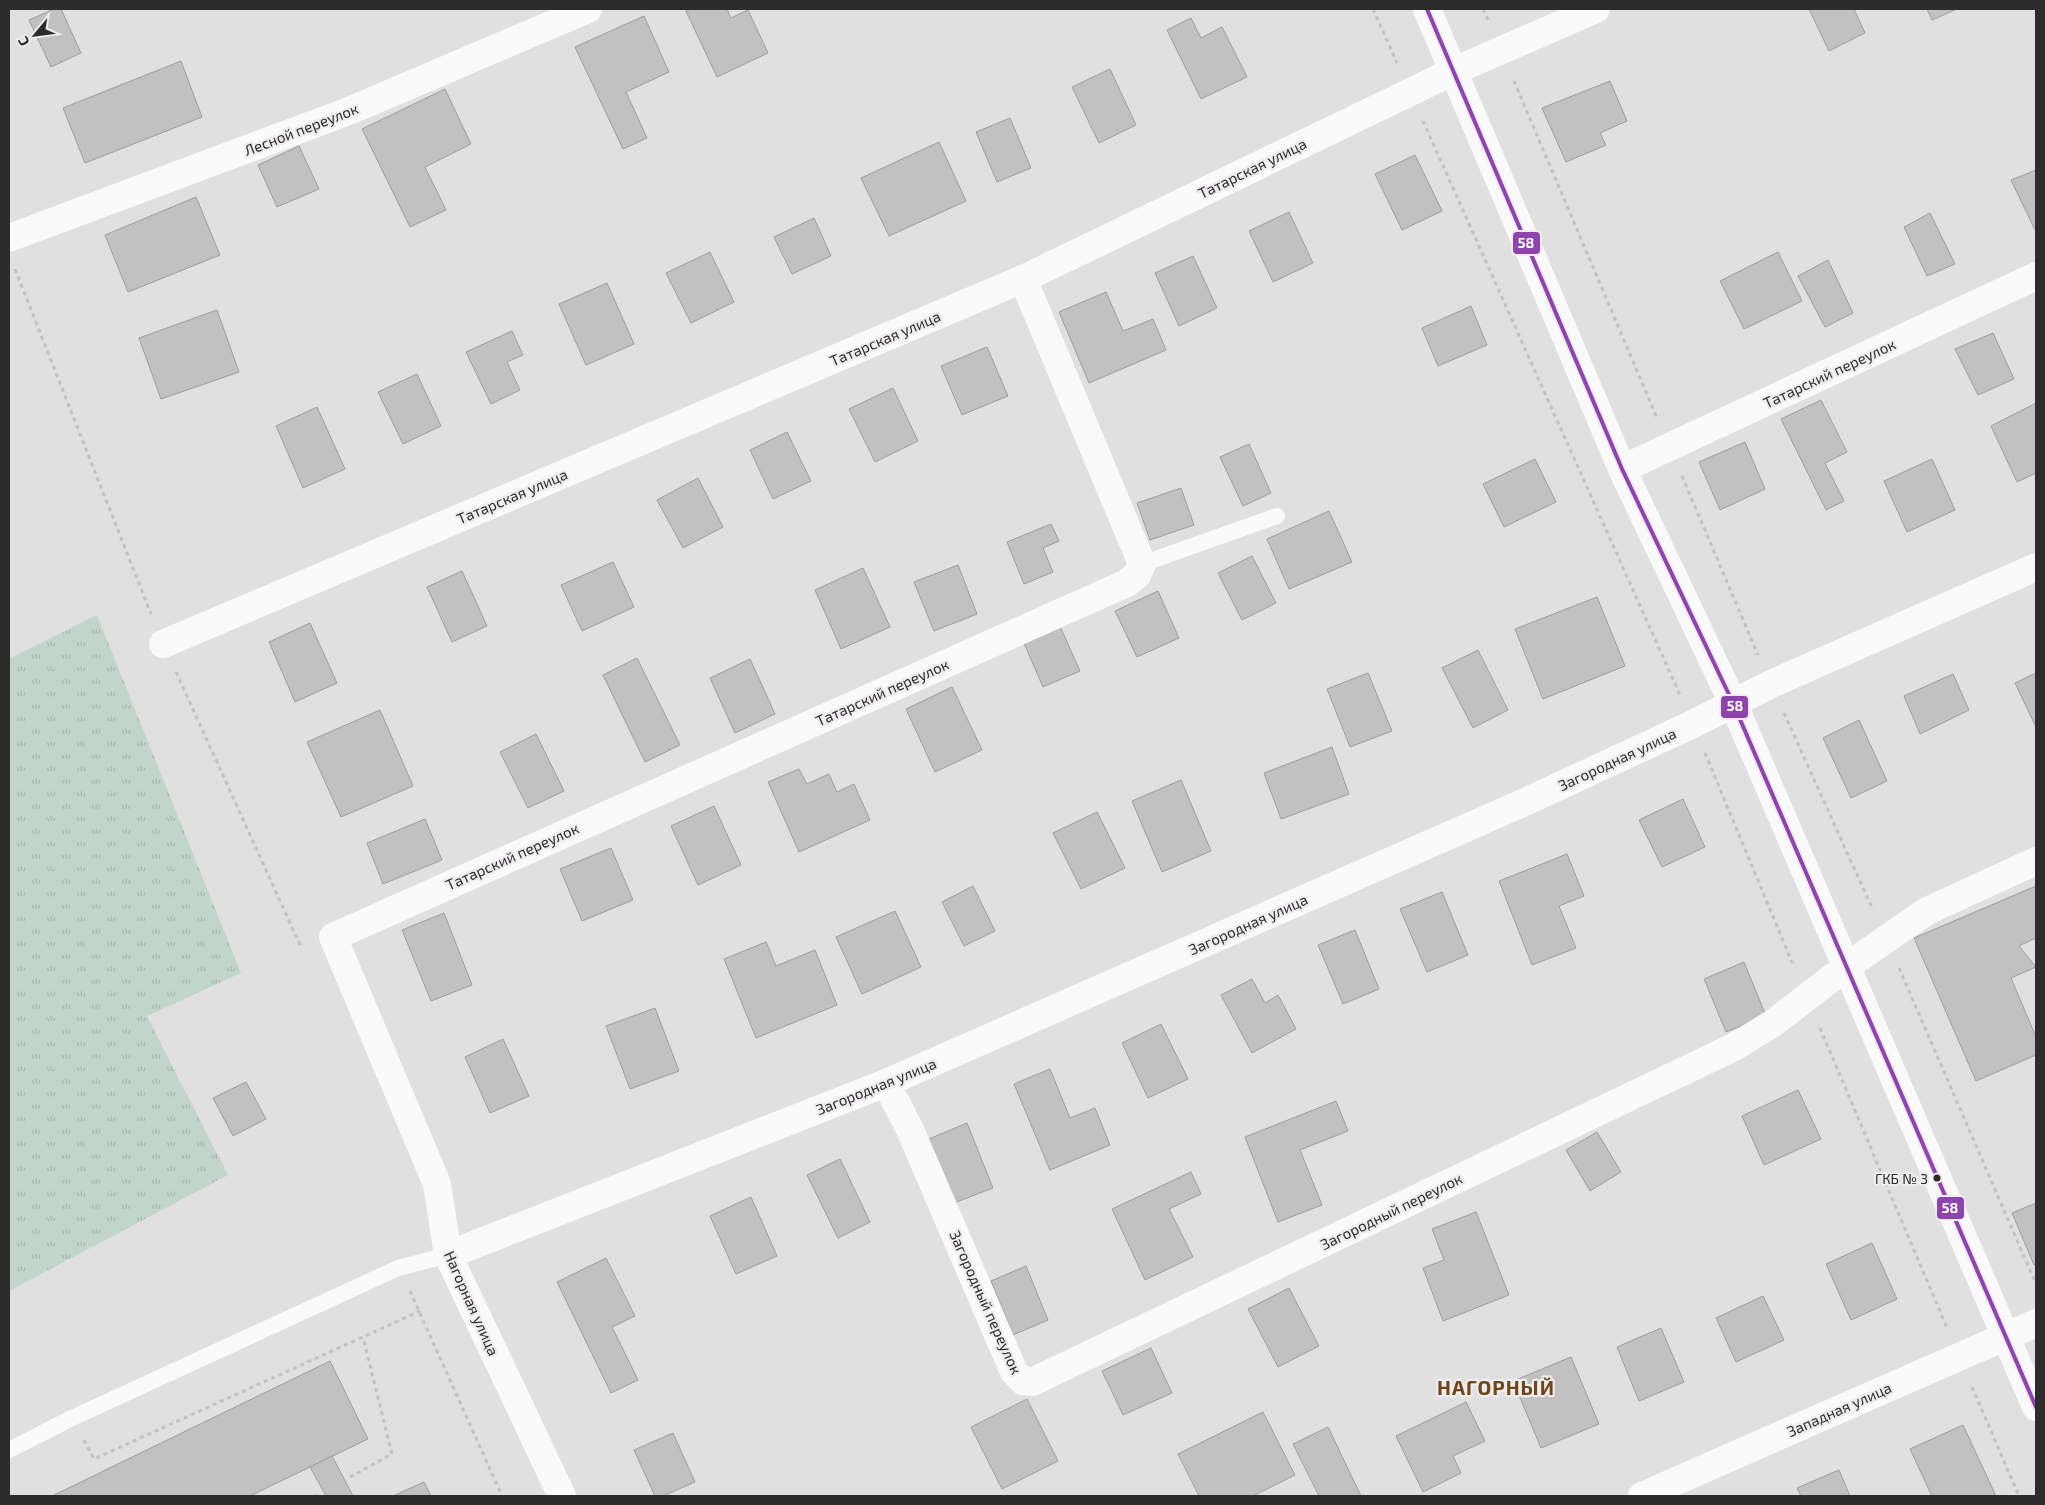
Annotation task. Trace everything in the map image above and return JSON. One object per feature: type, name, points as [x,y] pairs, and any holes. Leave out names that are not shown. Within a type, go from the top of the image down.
[{"type":"street","name":"Лесной переулок","points":[[9,238],[349,111],[588,9]]},
{"type":"street","points":[[1428,9],[1622,469],[1733,703],[2036,1407]]},
{"type":"street","name":"Татарская улица","points":[[163,644],[1022,279],[1454,71],[1596,9]]},
{"type":"street","name":"Татарский переулок","points":[[1622,469],[2036,276]]},
{"type":"street","points":[[1022,279],[1142,564]]},
{"type":"street","name":"Татарский переулок","points":[[333,937],[1127,583],[1138,575],[1142,564]]},
{"type":"street","name":"Загородная улица","points":[[448,1255],[886,1083],[1525,802],[1693,724],[1771,684],[2036,567]]},
{"type":"street","name":"Загородный переулок","points":[[886,1083],[911,1132],[1014,1372],[1023,1381],[1032,1382],[1734,1047],[1772,1024],[1846,967],[1927,911],[2036,861]]},
{"type":"street","name":"Нагорная улица","points":[[333,937],[437,1184],[448,1255],[562,1496]]},
{"type":"street","name":"Западная улица","points":[[1642,1496],[2036,1323]]},
{"type":"lane","points":[[1142,564],[1277,516]]},
{"type":"lane","points":[[9,1450],[72,1418],[398,1268],[448,1255]]},
{"type":"path","points":[[1373,9],[1693,724],[1807,998],[2019,1496]]},
{"type":"path","points":[[1483,9],[1771,684],[1886,939],[2036,1284]]},
{"type":"path","points":[[398,1268],[420,1311],[502,1496]]},
{"type":"path","points":[[72,1418],[94,1459],[420,1311]]},
{"type":"path","points":[[350,1477],[392,1454],[362,1337]]},
{"type":"green space","points":[[97,615],[241,973],[147,1016],[228,1175],[9,1291],[9,659]]},
{"type":"building","points":[[54,9],[61,9],[81,53],[51,67],[29,20]]},
{"type":"building","points":[[690,9],[727,9],[731,18],[748,10],[768,53],[717,77],[686,11]]},
{"type":"building","points":[[1809,9],[1854,9],[1865,33],[1829,51]]},
{"type":"building","points":[[1927,9],[1957,9],[1932,20]]},
{"type":"building","points":[[644,16],[669,72],[626,92],[647,138],[623,149],[575,47]]},
{"type":"building","points":[[1191,18],[1201,38],[1222,27],[1247,77],[1201,99],[1167,30]]},
{"type":"building","points":[[181,61],[202,117],[85,163],[63,108]]},
{"type":"building","points":[[1110,69],[1136,125],[1099,143],[1072,87]]},
{"type":"building","points":[[1610,81],[1627,121],[1600,133],[1606,145],[1566,162],[1542,108]]},
{"type":"building","points":[[445,89],[471,144],[425,167],[446,210],[410,227],[362,129]]},
{"type":"building","points":[[1010,118],[1031,168],[997,182],[976,132]]},
{"type":"building","points":[[939,142],[966,201],[889,236],[861,178]]},
{"type":"building","points":[[299,146],[319,189],[277,207],[258,165]]},
{"type":"building","points":[[1415,155],[1442,211],[1402,230],[1375,174]]},
{"type":"building","points":[[2036,170],[2036,229],[2035,230],[2011,180]]},
{"type":"building","points":[[196,197],[220,255],[128,292],[105,235]]},
{"type":"building","points":[[1289,212],[1313,263],[1273,282],[1249,231]]},
{"type":"building","points":[[1930,213],[1955,264],[1927,276],[1904,227]]},
{"type":"building","points":[[814,218],[831,256],[792,274],[774,237]]},
{"type":"building","points":[[710,252],[734,302],[691,323],[666,273]]},
{"type":"building","points":[[1778,252],[1802,301],[1744,329],[1720,281]]},
{"type":"building","points":[[1193,256],[1217,308],[1179,326],[1155,273]]},
{"type":"building","points":[[1828,260],[1853,313],[1825,327],[1798,276]]},
{"type":"building","points":[[607,283],[634,344],[586,365],[559,304]]},
{"type":"building","points":[[1106,292],[1123,331],[1153,319],[1166,350],[1089,383],[1059,312]]},
{"type":"building","points":[[1471,306],[1487,345],[1438,366],[1422,328]]},
{"type":"building","points":[[217,310],[239,372],[161,399],[139,338]]},
{"type":"building","points":[[512,331],[523,355],[507,362],[520,390],[491,404],[466,352]]},
{"type":"building","points":[[1993,333],[2014,379],[1978,395],[1955,349]]},
{"type":"building","points":[[987,347],[1008,396],[962,415],[941,366]]},
{"type":"building","points":[[417,374],[441,426],[403,444],[378,392]]},
{"type":"building","points":[[893,388],[918,441],[875,462],[849,409]]},
{"type":"building","points":[[1821,400],[1847,452],[1825,463],[1844,501],[1826,510],[1781,419]]},
{"type":"building","points":[[2036,403],[2036,473],[2017,482],[1991,426]]},
{"type":"building","points":[[317,407],[345,469],[303,488],[276,426]]},
{"type":"building","points":[[787,432],[811,481],[773,499],[750,450]]},
{"type":"building","points":[[1745,442],[1765,489],[1720,510],[1699,462]]},
{"type":"building","points":[[1249,444],[1271,493],[1243,506],[1220,457]]},
{"type":"building","points":[[1535,459],[1556,502],[1504,527],[1483,484]]},
{"type":"building","points":[[1932,459],[1955,510],[1907,532],[1884,481]]},
{"type":"building","points":[[698,478],[723,527],[683,548],[657,500]]},
{"type":"building","points":[[1181,488],[1194,525],[1150,540],[1137,503]]},
{"type":"building","points":[[1329,511],[1352,562],[1289,589],[1267,539]]},
{"type":"building","points":[[1051,524],[1059,541],[1043,548],[1053,572],[1024,584],[1007,542]]},
{"type":"building","points":[[1252,556],[1276,603],[1242,620],[1218,573]]},
{"type":"building","points":[[613,562],[634,607],[582,631],[561,585]]},
{"type":"building","points":[[958,565],[977,614],[934,631],[914,582]]},
{"type":"building","points":[[863,568],[890,627],[841,649],[815,590]]},
{"type":"building","points":[[462,571],[487,626],[452,642],[427,587]]},
{"type":"building","points":[[1158,591],[1179,638],[1137,657],[1115,611]]},
{"type":"building","points":[[1597,597],[1625,666],[1543,699],[1515,629]]},
{"type":"building","points":[[310,623],[337,683],[295,702],[269,642]]},
{"type":"building","points":[[1059,624],[1080,671],[1043,687],[1023,641]]},
{"type":"building","points":[[1478,650],[1508,710],[1473,728],[1442,668]]},
{"type":"building","points":[[637,658],[680,745],[645,762],[603,675]]},
{"type":"building","points":[[750,659],[775,714],[735,733],[710,678]]},
{"type":"building","points":[[1368,673],[1392,731],[1350,747],[1327,689]]},
{"type":"building","points":[[2036,673],[2036,727],[2015,683]]},
{"type":"building","points":[[1953,674],[1969,710],[1920,734],[1904,696]]},
{"type":"building","points":[[952,687],[982,750],[935,772],[906,709]]},
{"type":"building","points":[[380,710],[413,786],[341,817],[307,742]]},
{"type":"building","points":[[1859,720],[1887,781],[1851,798],[1823,738]]},
{"type":"building","points":[[536,734],[564,791],[528,808],[500,752]]},
{"type":"building","points":[[1332,747],[1349,794],[1281,819],[1264,773]]},
{"type":"building","points":[[799,769],[807,784],[829,774],[837,792],[854,784],[870,820],[799,852],[768,782]]},
{"type":"building","points":[[1181,780],[1211,851],[1162,872],[1132,801]]},
{"type":"building","points":[[1683,799],[1705,847],[1662,867],[1639,820]]},
{"type":"building","points":[[714,806],[741,865],[698,885],[671,826]]},
{"type":"building","points":[[1097,812],[1125,868],[1081,889],[1053,833]]},
{"type":"building","points":[[425,819],[442,860],[383,884],[367,843]]},
{"type":"building","points":[[611,848],[633,900],[582,921],[560,869]]},
{"type":"building","points":[[1567,854],[1584,896],[1559,906],[1576,948],[1532,965],[1499,881]]},
{"type":"building","points":[[973,886],[995,931],[964,946],[942,902]]},
{"type":"building","points":[[2036,886],[2036,938],[2019,946],[2036,967],[2011,978],[2036,1037],[2036,1055],[1976,1081],[1914,938]]},
{"type":"building","points":[[1442,892],[1468,955],[1427,972],[1400,909]]},
{"type":"building","points":[[895,911],[921,967],[862,994],[836,937]]},
{"type":"building","points":[[444,913],[472,985],[431,1001],[402,930]]},
{"type":"building","points":[[1355,930],[1379,989],[1343,1004],[1318,945]]},
{"type":"building","points":[[766,942],[776,966],[815,950],[837,1005],[756,1038],[724,959]]},
{"type":"building","points":[[1744,962],[1766,1016],[1726,1032],[1704,979]]},
{"type":"building","points":[[1252,979],[1265,1003],[1278,995],[1296,1029],[1252,1053],[1221,995]]},
{"type":"building","points":[[655,1008],[679,1071],[630,1089],[606,1026]]},
{"type":"building","points":[[1161,1024],[1188,1079],[1148,1098],[1122,1043]]},
{"type":"building","points":[[503,1039],[529,1096],[490,1113],[465,1057]]},
{"type":"building","points":[[1050,1069],[1070,1118],[1095,1108],[1110,1145],[1050,1170],[1014,1084]]},
{"type":"building","points":[[246,1082],[266,1119],[233,1136],[213,1098]]},
{"type":"building","points":[[1798,1090],[1821,1139],[1764,1165],[1742,1116]]},
{"type":"building","points":[[1336,1101],[1348,1131],[1300,1150],[1322,1205],[1278,1222],[1245,1137]]},
{"type":"building","points":[[967,1123],[993,1188],[954,1203],[929,1139]]},
{"type":"building","points":[[1597,1132],[1621,1172],[1590,1191],[1566,1150]]},
{"type":"building","points":[[840,1159],[870,1222],[838,1238],[807,1175]]},
{"type":"building","points":[[1191,1172],[1201,1194],[1169,1209],[1193,1257],[1145,1280],[1112,1209]]},
{"type":"building","points":[[751,1197],[777,1256],[736,1274],[710,1216]]},
{"type":"building","points":[[2036,1203],[2036,1264],[2034,1265],[2012,1213]]},
{"type":"building","points":[[1476,1212],[1509,1295],[1443,1321],[1423,1268],[1444,1260],[1432,1229]]},
{"type":"building","points":[[1872,1243],[1897,1299],[1851,1320],[1826,1264]]},
{"type":"building","points":[[606,1258],[635,1316],[612,1327],[638,1380],[611,1393],[557,1282]]},
{"type":"building","points":[[1026,1266],[1048,1320],[1013,1335],[991,1281]]},
{"type":"building","points":[[1289,1288],[1319,1346],[1278,1367],[1248,1309]]},
{"type":"building","points":[[1763,1296],[1784,1340],[1736,1362],[1716,1318]]},
{"type":"building","points":[[1661,1328],[1684,1382],[1639,1401],[1617,1347]]},
{"type":"building","points":[[1151,1348],[1172,1393],[1123,1415],[1102,1371]]},
{"type":"building","points":[[1571,1357],[1599,1424],[1541,1448],[1513,1381]]},
{"type":"building","points":[[330,1361],[368,1439],[250,1496],[52,1496]]},
{"type":"building","points":[[1027,1399],[1058,1461],[1002,1489],[971,1427]]},
{"type":"building","points":[[1466,1402],[1485,1441],[1453,1456],[1461,1473],[1423,1492],[1396,1436]]},
{"type":"building","points":[[1263,1412],[1295,1475],[1253,1496],[1199,1496],[1178,1454]]},
{"type":"building","points":[[1963,1425],[1996,1496],[1932,1496],[1910,1449]]},
{"type":"building","points":[[1328,1427],[1361,1496],[1319,1496],[1293,1444]]},
{"type":"building","points":[[673,1433],[695,1482],[663,1496],[655,1496],[634,1450]]},
{"type":"building","points":[[332,1456],[353,1496],[326,1496],[310,1467]]},
{"type":"building","points":[[1839,1470],[1850,1496],[1801,1496],[1797,1488]]},
{"type":"building","points":[[424,1482],[431,1496],[393,1496]]},
{"type":"transit line","name":"58","points":[[1427,9],[1622,469],[1733,703],[2036,1407]]},
{"type":"place","name":"ГКБ № 3","points":[[1937,1178]]},
{"type":"district","name":"НАГОРНЫЙ","points":[[1496,1387]]}]
